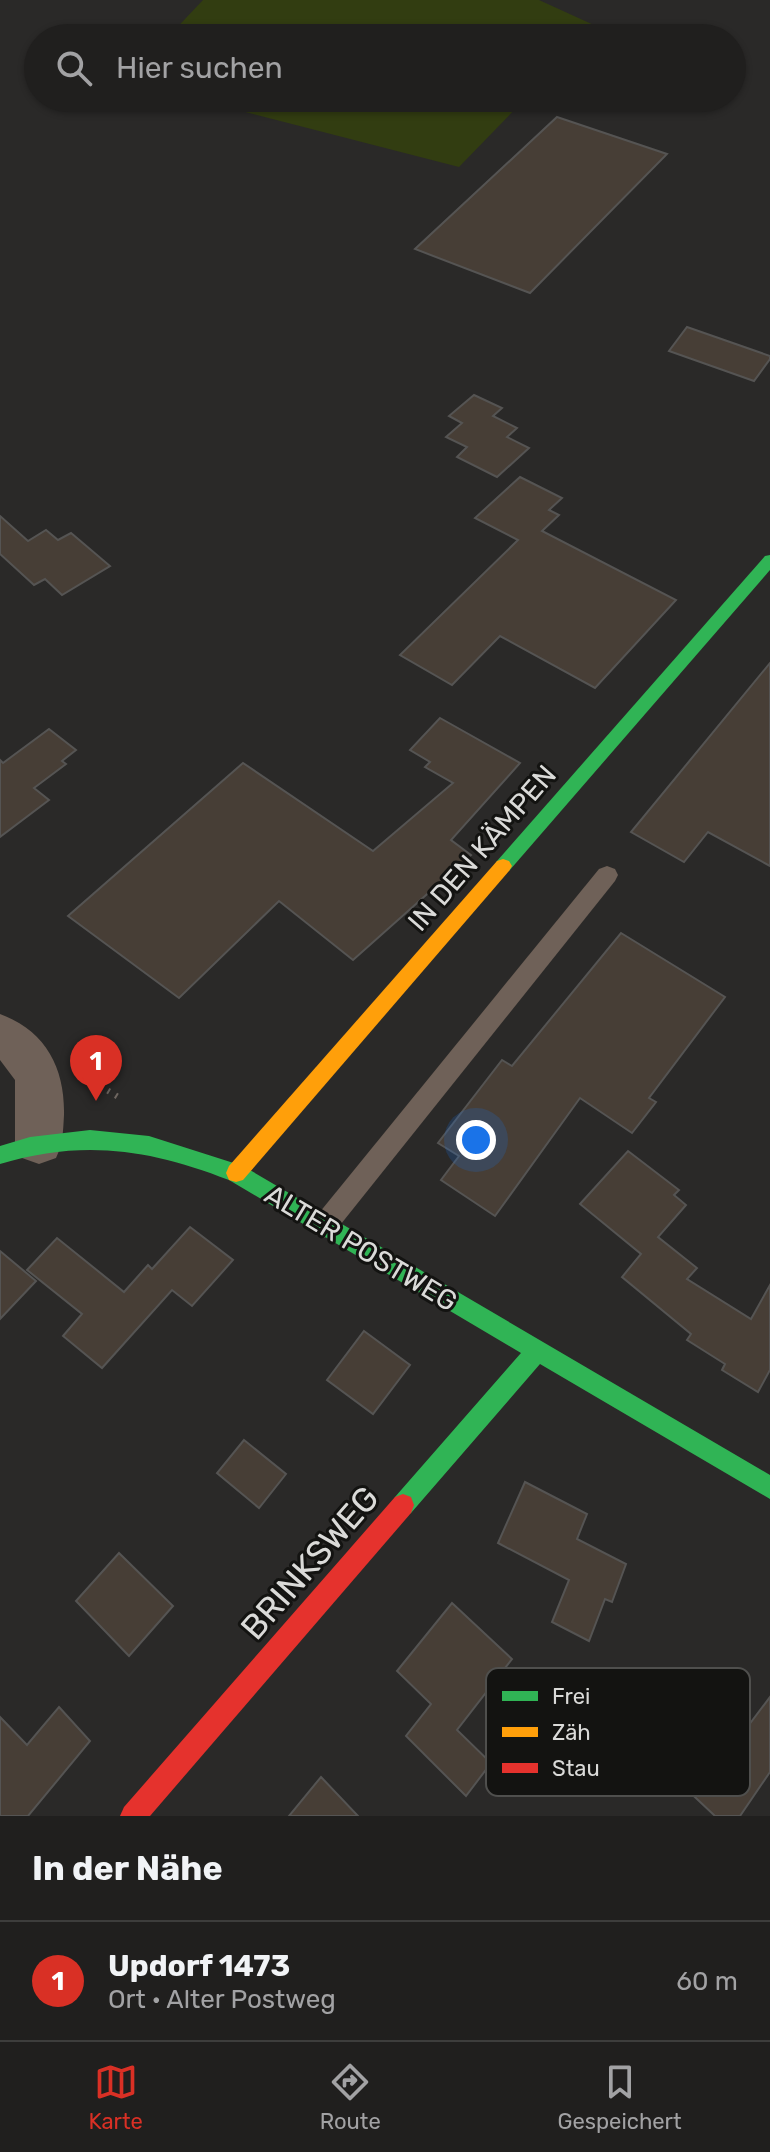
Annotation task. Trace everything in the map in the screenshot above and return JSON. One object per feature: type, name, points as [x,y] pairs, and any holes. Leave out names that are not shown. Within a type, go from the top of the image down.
[{"type":"street","name":"IN DEN KÄMPEN","points":[[236,1173],[770,560]]},
{"type":"street","name":"ALTER POSTWEG","points":[[0,1034],[31,1057],[39,1073],[19,1149],[89,1138],[157,1144],[195,1154],[236,1173],[770,1488]]},
{"type":"street","name":"BRINKSWEG","points":[[133,1816],[536,1352]]},
{"type":"lane","points":[[324,1226],[607,875]]},
{"type":"green space","points":[[203,0],[539,0],[592,24],[180,24]]},
{"type":"green space","points":[[245,112],[512,112],[459,167]]},
{"type":"building","points":[[557,117],[667,154],[530,293],[415,249]]},
{"type":"building","points":[[687,327],[770,356],[770,359],[754,381],[669,351]]},
{"type":"building","points":[[474,395],[502,408],[493,416],[517,428],[507,437],[529,448],[497,477],[457,457],[467,447],[446,437],[462,423],[449,416]]},
{"type":"building","points":[[520,477],[562,498],[549,510],[559,515],[542,531],[676,600],[595,688],[500,636],[452,685],[400,655],[518,540],[475,518]]},
{"type":"building","points":[[0,516],[28,541],[46,530],[58,540],[71,533],[110,566],[62,595],[45,579],[34,585],[0,554]]},
{"type":"building","points":[[770,663],[770,866],[708,832],[684,862],[631,832]]},
{"type":"building","points":[[440,718],[520,763],[451,840],[471,855],[353,960],[279,901],[179,998],[68,916],[243,763],[373,851],[453,783],[425,767],[430,762],[410,750]]},
{"type":"building","points":[[49,729],[76,750],[62,761],[66,764],[34,788],[49,800],[0,837],[0,760],[3,763]]},
{"type":"building","points":[[621,933],[725,997],[649,1098],[656,1102],[632,1133],[580,1098],[495,1216],[441,1180],[459,1156],[438,1143],[502,1060],[512,1066]]},
{"type":"building","points":[[628,1151],[679,1190],[674,1195],[686,1205],[658,1237],[697,1268],[687,1279],[751,1319],[770,1285],[770,1370],[758,1392],[722,1370],[725,1364],[687,1340],[691,1334],[622,1277],[641,1254],[580,1204]]},
{"type":"building","points":[[190,1227],[233,1260],[192,1306],[172,1290],[102,1368],[63,1336],[82,1314],[27,1270],[57,1238],[124,1292],[148,1265],[152,1269]]},
{"type":"building","points":[[0,1251],[36,1281],[0,1319]]},
{"type":"building","points":[[364,1331],[410,1365],[373,1414],[327,1380]]},
{"type":"building","points":[[244,1440],[286,1474],[259,1508],[217,1473]]},
{"type":"building","points":[[525,1482],[587,1514],[577,1539],[626,1564],[612,1602],[605,1599],[589,1641],[552,1622],[569,1580],[498,1543]]},
{"type":"building","points":[[119,1553],[173,1606],[129,1656],[76,1601]]},
{"type":"building","points":[[452,1603],[512,1659],[505,1668],[486,1668],[486,1693],[457,1730],[486,1758],[486,1770],[466,1796],[406,1736],[431,1704],[397,1671]]},
{"type":"building","points":[[770,1697],[770,1772],[740,1816],[715,1816],[694,1796],[750,1796],[750,1723]]},
{"type":"building","points":[[59,1707],[90,1741],[28,1816],[0,1816],[0,1717],[27,1745]]},
{"type":"building","points":[[321,1777],[358,1816],[289,1816]]},
{"type":"traffic: fast","points":[[503,866],[770,560]]},
{"type":"traffic: fast","points":[[0,1155],[60,1141],[119,1141],[178,1152],[236,1173],[770,1488]]},
{"type":"traffic: fast","points":[[403,1505],[536,1352]]},
{"type":"traffic: slow","points":[[236,1173],[503,866]]},
{"type":"traffic: jam","points":[[133,1816],[403,1505]]},
{"type":"place","name":"Updorf 1473","points":[[96,1101]]}]
